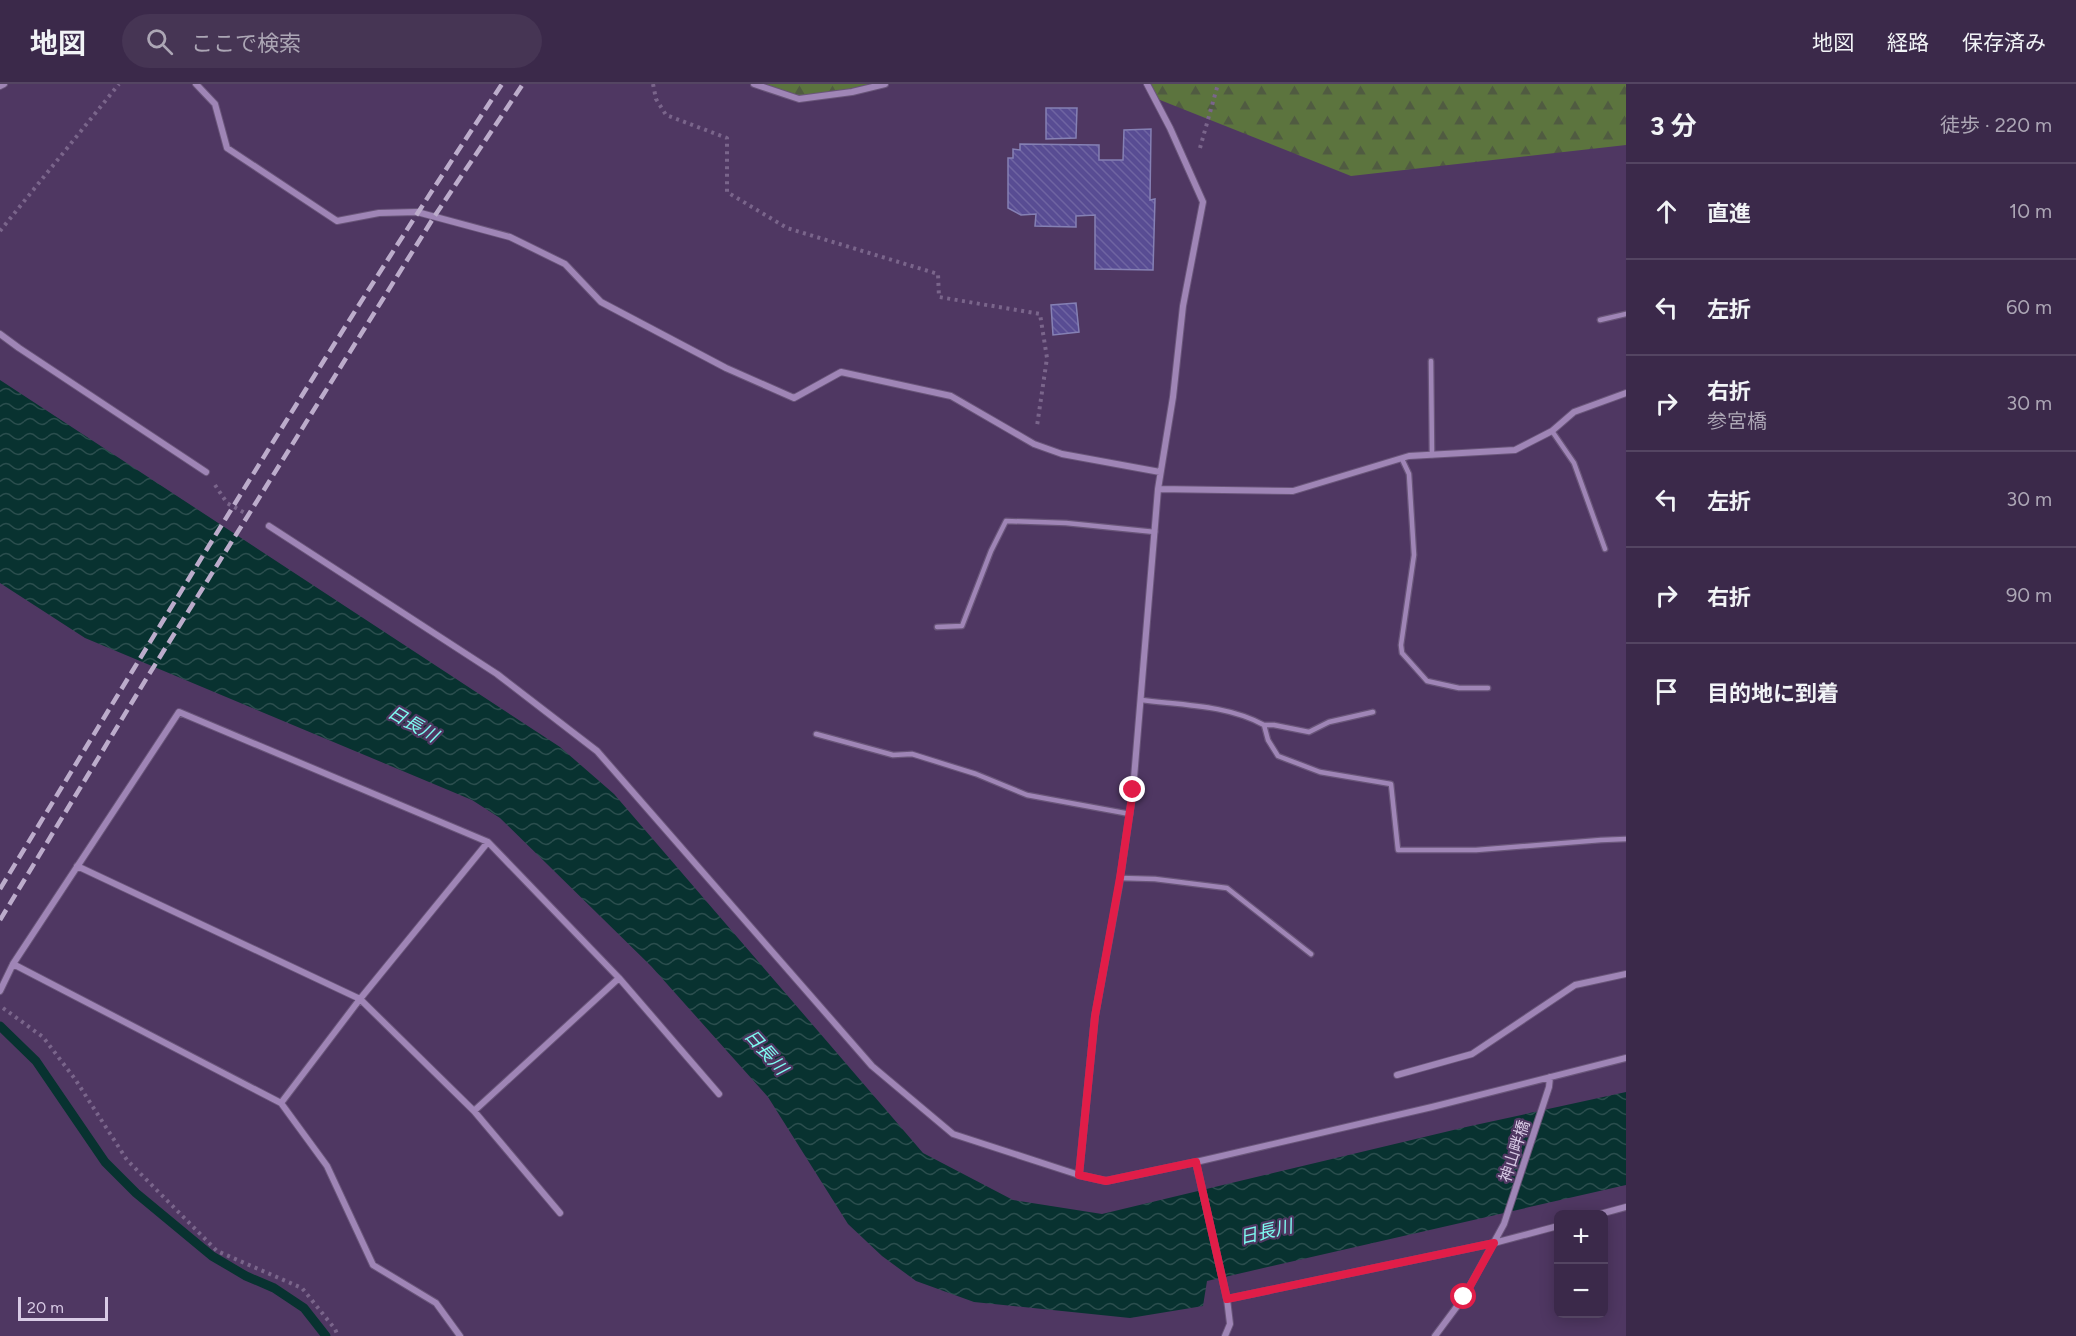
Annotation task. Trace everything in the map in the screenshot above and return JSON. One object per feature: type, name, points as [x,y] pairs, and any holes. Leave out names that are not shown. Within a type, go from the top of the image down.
[{"type":"street","points":[[196,84],[214,104],[227,148],[337,221],[379,213],[417,212],[510,237],[565,264],[601,302],[726,368],[794,398],[841,372],[951,396],[1034,444],[1062,454],[1160,471]]},
{"type":"street","points":[[754,84],[799,99],[852,92],[885,84]]},
{"type":"street","points":[[1079,1175],[1095,1016],[1133,790],[1160,471],[1173,397],[1183,306],[1203,202],[1148,84]]},
{"type":"street","points":[[0,334],[206,472]]},
{"type":"street","points":[[1158,489],[1293,491],[1409,456],[1515,450],[1552,431],[1574,412],[1626,393]]},
{"type":"street","points":[[269,526],[497,674],[597,751],[872,1066],[953,1134],[1079,1175],[1106,1181],[1196,1162],[1626,1058]]},
{"type":"street","points":[[0,991],[13,964],[179,712],[488,842],[619,978],[719,1094]]},
{"type":"street","points":[[281,1103],[360,999],[488,842]]},
{"type":"street","points":[[77,866],[360,999],[474,1111],[560,1212]]},
{"type":"street","points":[[13,964],[281,1103],[327,1166],[373,1265],[436,1303],[460,1336]]},
{"type":"street","points":[[1397,1075],[1472,1054],[1575,985],[1626,974]]},
{"type":"street","points":[[474,1111],[619,978]]},
{"type":"street","name":"神山畔橋","points":[[1435,1336],[1464,1297],[1504,1224],[1549,1087],[1550,1077]]},
{"type":"street","points":[[1196,1162],[1227,1299],[1230,1324],[1225,1336]]},
{"type":"street","points":[[1608,1213],[1626,1207]]},
{"type":"street","points":[[1227,1299],[1494,1243],[1554,1227]]},
{"type":"lane","points":[[1600,320],[1626,314]]},
{"type":"lane","points":[[1431,361],[1432,454]]},
{"type":"lane","points":[[1552,431],[1574,463],[1605,549]]},
{"type":"lane","points":[[1402,459],[1409,474],[1414,555],[1401,645],[1402,653],[1427,681],[1459,688],[1488,688]]},
{"type":"lane","points":[[937,627],[963,626],[991,551],[1006,521],[1066,523],[1155,532]]},
{"type":"lane","points":[[1141,700],[1206,707],[1246,715],[1264,725],[1309,732],[1329,722],[1373,712]]},
{"type":"lane","points":[[1264,725],[1268,740],[1278,756],[1320,772],[1391,784],[1398,850],[1476,850],[1626,839]]},
{"type":"lane","points":[[816,734],[893,755],[912,754],[976,774],[1027,795],[1130,814]]},
{"type":"lane","points":[[1120,878],[1155,879],[1227,888],[1311,954]]},
{"type":"path","points":[[0,231],[119,84]]},
{"type":"path","points":[[653,84],[656,99],[666,116],[727,138],[727,192],[787,228],[938,274],[939,297],[1040,314],[1047,358],[1034,444]]},
{"type":"path","points":[[1209,117],[1218,84]]},
{"type":"path","points":[[206,472],[227,503],[269,526]]},
{"type":"path","points":[[0,1006],[43,1037],[75,1079],[128,1160],[217,1251],[302,1288],[338,1336]]},
{"type":"green space","points":[[754,84],[880,84],[799,99]]},
{"type":"green space","points":[[1147,84],[1626,84],[1626,145],[1351,176],[1155,98]]},
{"type":"water","name":"日長川","points":[[0,380],[560,747],[614,794],[923,1153],[1013,1200],[1102,1214],[1466,1127],[1626,1092],[1626,1185],[1207,1281],[1203,1306],[1130,1318],[974,1302],[916,1281],[882,1256],[848,1224],[768,1097],[651,966],[500,818],[472,800],[85,638],[0,583]]},
{"type":"building","points":[[1046,108],[1077,108],[1076,138],[1046,139]]},
{"type":"building","points":[[1151,129],[1150,200],[1155,199],[1153,270],[1095,269],[1095,215],[1076,216],[1076,227],[1035,226],[1036,214],[1021,215],[1008,208],[1008,158],[1013,158],[1013,149],[1020,150],[1020,144],[1099,145],[1099,160],[1123,160],[1124,130]]},
{"type":"building","points":[[1076,303],[1079,332],[1053,335],[1051,305]]},
{"type":"waterway","points":[[0,1026],[36,1061],[105,1162],[136,1193],[212,1256],[246,1276],[274,1288],[304,1308],[326,1336]]},
{"type":"railway","points":[[0,889],[310,384],[502,84]]},
{"type":"railway","points":[[0,920],[148,676],[434,217],[523,84]]},
{"type":"route","points":[[1133,790],[1095,1016],[1079,1175],[1106,1181],[1196,1162],[1227,1299],[1494,1243],[1464,1297]]}]
